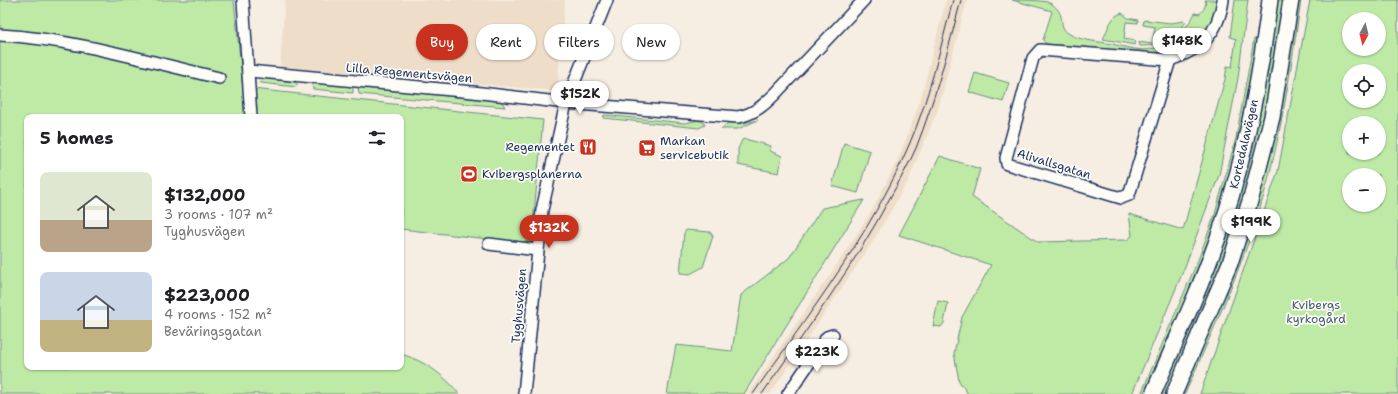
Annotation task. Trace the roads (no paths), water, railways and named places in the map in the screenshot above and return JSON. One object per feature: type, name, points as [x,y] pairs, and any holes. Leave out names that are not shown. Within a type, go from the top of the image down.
[{"type":"main road","name":"Kortedalavägen","points":[[1153,394],[1208,266],[1236,180],[1252,113],[1270,0]]},
{"type":"main road","name":"Kortedalavägen","points":[[1174,394],[1230,263],[1251,198],[1272,117],[1291,0]]},
{"type":"street","points":[[243,0],[251,114]]},
{"type":"street","points":[[566,103],[607,0]]},
{"type":"street","name":"Lilla Regementsvägen","points":[[248,71],[473,92],[566,103],[738,117],[749,115],[760,108],[864,0]]},
{"type":"street","name":"Alivallsgatan","points":[[1170,60],[1129,195],[1121,198],[1008,164],[1006,158],[1033,58],[1040,50],[1153,60],[1170,60],[1194,51],[1208,38],[1216,25],[1223,0]]},
{"type":"street","points":[[0,35],[28,37],[100,50],[219,78]]},
{"type":"street","name":"Tyghusvägen","points":[[524,394],[542,210],[566,103]]},
{"type":"street","points":[[489,244],[537,250]]},
{"type":"street","points":[[788,394],[827,337],[833,335]]},
{"type":"tram line","points":[[753,394],[817,304],[857,242],[894,178],[916,128],[934,74],[953,0]]},
{"type":"tram line","points":[[762,394],[862,247],[907,166],[923,130],[946,56],[961,0]]},
{"type":"place","name":"Regementet","points":[[588,147]]},
{"type":"place","name":"Markan servicebutik","points":[[647,148]]},
{"type":"place","name":"Kvibergsplanerna","points":[[469,174]]},
{"type":"park label","name":"Kvibergs kyrkogård","points":[[1316,312]]}]
